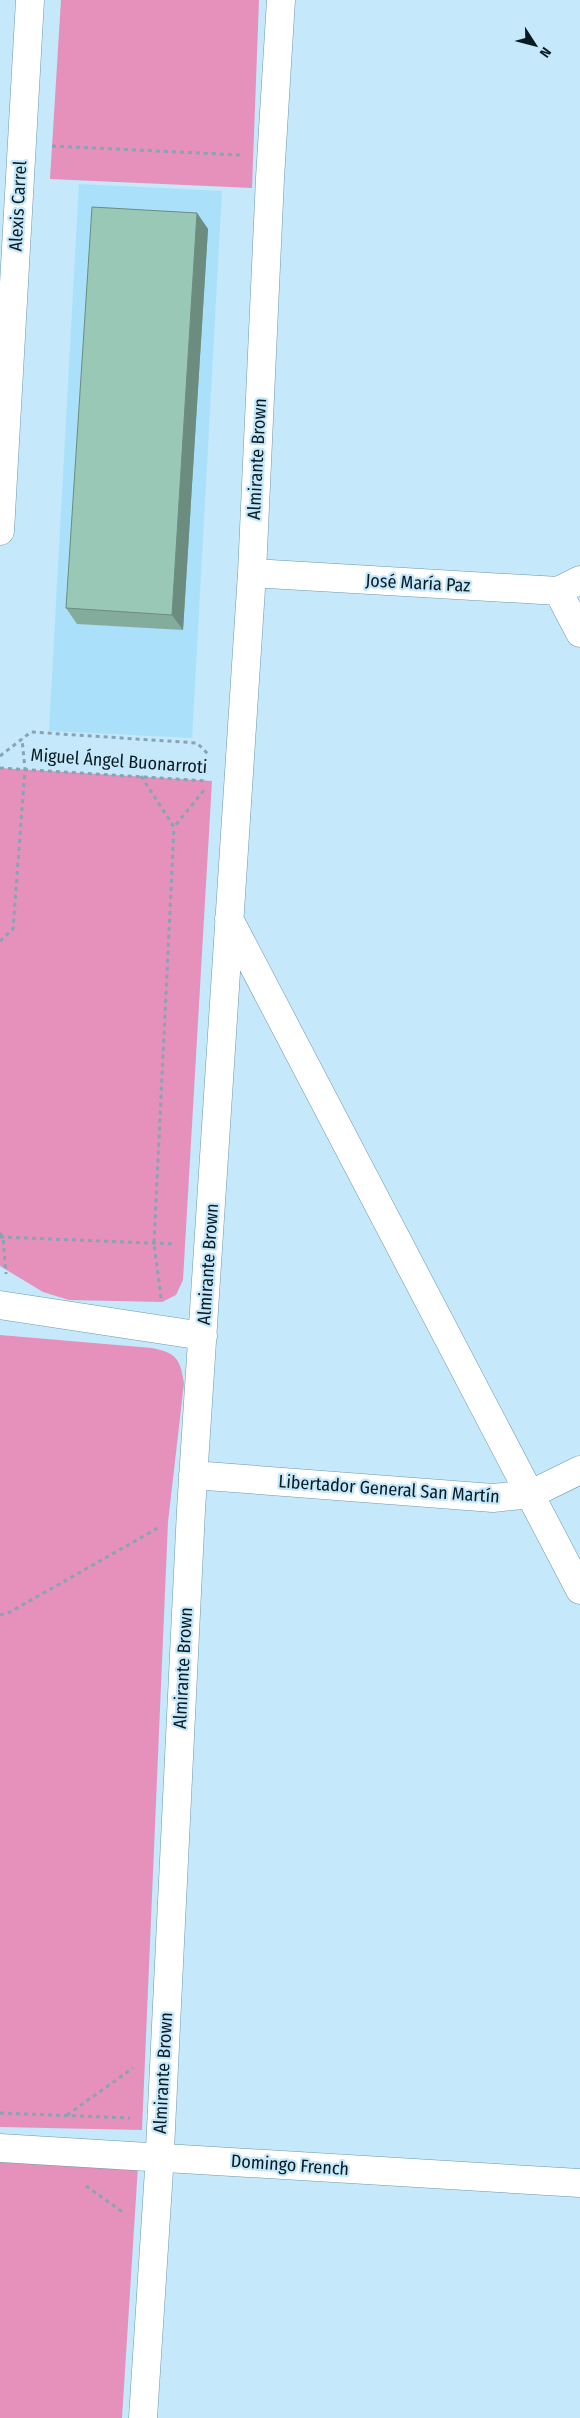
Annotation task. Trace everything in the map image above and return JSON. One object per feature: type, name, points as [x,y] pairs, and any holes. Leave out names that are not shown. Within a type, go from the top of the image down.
[{"type":"street","name":"Alexis Carrel","points":[[0,531],[30,0]]},
{"type":"street","name":"Almirante Brown","points":[[143,2418],[155,2236],[193,1475],[229,919],[224,782],[252,573],[271,157],[281,0]]},
{"type":"street","name":"José María Paz","points":[[252,573],[569,585]]},
{"type":"street","points":[[569,585],[580,633]]},
{"type":"street","points":[[229,919],[580,1590]]},
{"type":"street","points":[[0,1305],[203,1336]]},
{"type":"street","name":"Libertador General San Martín","points":[[193,1475],[493,1498],[531,1494],[580,1470]]},
{"type":"street","name":"Domingo French","points":[[0,2148],[159,2156],[580,2183]]},
{"type":"path","points":[[22,145],[271,157]]},
{"type":"path","points":[[0,756],[31,732],[197,743],[224,782],[174,827],[141,776]]},
{"type":"path","points":[[0,942],[13,929],[25,769],[22,739]]},
{"type":"path","name":"Miguel Ángel Buonarroti","points":[[0,768],[224,782]]},
{"type":"path","points":[[0,1238],[209,1246]]},
{"type":"path","points":[[0,1615],[10,1612],[191,1510]]},
{"type":"path","points":[[66,2115],[164,2046]]},
{"type":"path","points":[[0,2113],[135,2119]]},
{"type":"path","points":[[84,2184],[155,2236]]},
{"type":"shaded area","points":[[61,0],[259,0],[252,188],[50,179]]},
{"type":"shaded area","points":[[79,184],[222,191],[192,738],[49,731]]},
{"type":"shaded area","points":[[0,768],[212,781],[183,1280],[176,1295],[162,1302],[69,1300],[43,1292],[0,1266]]},
{"type":"shaded area","points":[[0,1335],[160,1350],[176,1358],[181,1368],[184,1383],[168,1522],[142,2130],[0,2127]]},
{"type":"shaded area","points":[[0,2158],[138,2166],[122,2418],[0,2418]]},
{"type":"building","points":[[92,207],[197,213],[172,615],[66,608]]}]
